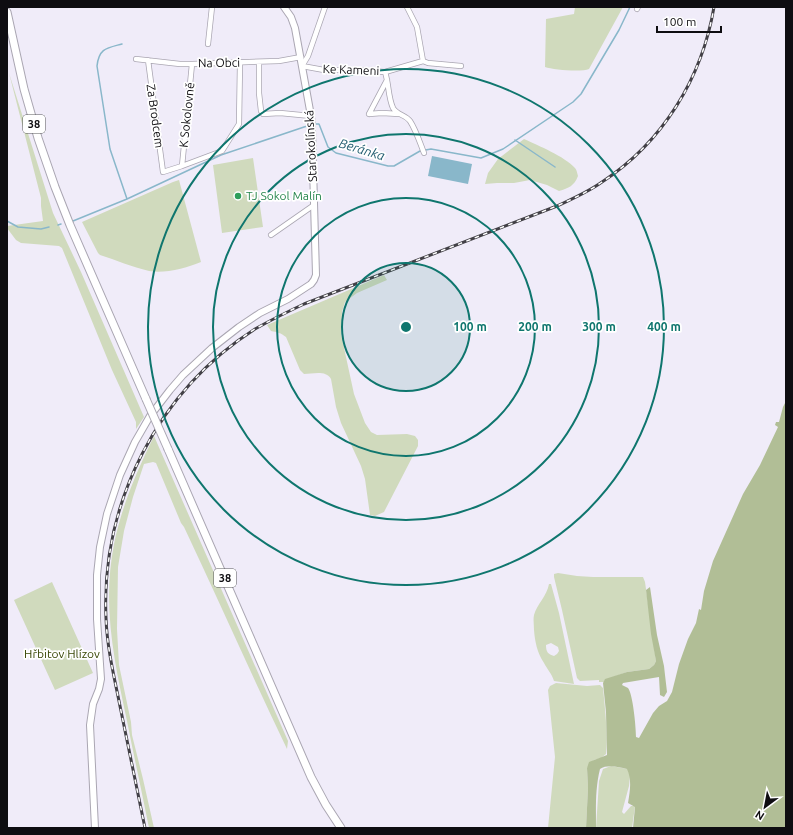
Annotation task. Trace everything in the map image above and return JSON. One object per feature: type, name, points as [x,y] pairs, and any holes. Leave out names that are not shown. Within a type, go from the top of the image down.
[{"type":"main road","name":"38","points":[[7,12],[24,89],[38,138],[70,225],[311,777],[341,828]]},
{"type":"street","points":[[208,44],[212,7]]},
{"type":"street","name":"Starokolínská","points":[[95,828],[90,725],[93,704],[101,679],[97,619],[97,575],[100,547],[107,514],[120,475],[135,442],[150,416],[183,375],[206,353],[260,313],[288,299],[311,284],[316,275],[312,122],[294,22],[284,7]]},
{"type":"street","points":[[302,66],[308,56],[325,7]]},
{"type":"street","points":[[407,7],[417,26],[422,61]]},
{"type":"street","name":"Na Obci","points":[[136,59],[192,64],[279,61],[301,57]]},
{"type":"street","name":"Za Brodcem","points":[[148,60],[163,172],[182,166]]},
{"type":"street","name":"Ke Kameni","points":[[302,66],[324,70],[385,72],[422,61],[428,63],[461,66]]},
{"type":"street","points":[[259,62],[259,93],[262,114],[280,113],[312,122]]},
{"type":"street","points":[[182,166],[222,151],[239,124],[240,63]]},
{"type":"street","name":"K Sokolovně","points":[[182,166],[192,64]]},
{"type":"street","points":[[385,72],[388,92],[393,108],[399,114],[410,120],[424,153]]},
{"type":"street","points":[[387,79],[369,114],[399,114]]},
{"type":"street","points":[[271,235],[314,205]]},
{"type":"green space","points":[[575,7],[623,7],[589,69],[567,70],[545,67],[546,19],[574,14]]},
{"type":"green space","points":[[9,73],[53,213],[81,272],[144,417],[136,429],[136,422],[112,370],[62,248],[59,246],[21,243],[16,240],[7,228],[7,226],[43,221],[41,198]]},
{"type":"green space","points":[[524,139],[564,159],[576,169],[578,176],[573,184],[568,188],[559,191],[547,185],[530,180],[514,183],[485,184],[488,173],[498,159]]},
{"type":"green space","name":"TJ Sokol Malín","points":[[253,158],[263,227],[222,233],[213,165]]},
{"type":"green space","points":[[179,180],[201,262],[175,270],[155,272],[100,255],[98,253],[82,222]]},
{"type":"green space","points":[[384,275],[387,280],[357,293],[345,302],[342,312],[341,334],[354,394],[365,423],[371,432],[377,435],[407,434],[415,436],[418,440],[418,446],[384,512],[375,516],[370,515],[365,479],[361,466],[341,423],[336,407],[331,379],[323,373],[304,374],[300,370],[286,337],[271,331],[267,325]]},
{"type":"green space","points":[[786,401],[786,828],[633,828],[635,807],[628,803],[630,790],[629,773],[627,769],[610,766],[600,769],[598,776],[596,828],[586,828],[588,788],[587,768],[589,762],[607,755],[606,712],[603,683],[605,679],[627,672],[649,669],[656,661],[646,590],[650,587],[667,692],[664,697],[660,695],[659,677],[623,683],[622,685],[630,691],[634,711],[636,737],[639,738],[653,713],[659,706],[667,701],[672,692],[679,664],[688,639],[696,623],[699,609],[701,610],[704,591],[713,561],[743,494],[760,465],[778,427],[775,425],[776,422],[779,422]]},
{"type":"green space","points":[[154,436],[288,741],[287,749],[181,523],[156,463],[153,462],[144,464],[124,531],[118,567],[117,629],[119,665],[131,722],[132,735],[154,828],[149,828],[114,655],[109,611],[109,589],[114,544],[121,516],[136,475]]},
{"type":"green space","points":[[558,573],[593,577],[643,577],[645,582],[656,661],[654,665],[649,669],[627,672],[605,680],[604,682],[599,682],[599,680],[580,681],[577,678],[554,577],[554,574]]},
{"type":"green space","name":"Hřbitov Hlízov","points":[[52,582],[93,673],[55,690],[14,600]]},
{"type":"green space","points":[[549,584],[551,584],[559,613],[574,684],[554,681],[537,647],[534,630],[534,615]],"holes":[[[551,643],[558,647],[559,651],[554,656],[546,649],[546,645]]]},
{"type":"green space","points":[[556,683],[587,686],[600,685],[603,688],[607,746],[606,754],[601,758],[594,760],[587,768],[588,788],[586,828],[548,828],[555,757],[548,690],[550,686]]},
{"type":"green space","points":[[611,766],[628,769],[630,776],[629,786],[622,812],[624,814],[631,806],[635,806],[632,828],[596,828],[599,781],[603,769]]},
{"type":"water","points":[[432,156],[472,164],[468,184],[428,176]]},
{"type":"waterway","name":"Beránka","points":[[313,124],[319,124],[328,147],[336,153],[388,166],[394,166],[420,151],[431,149],[481,158],[503,149],[573,102],[581,94],[619,30],[630,7]]},
{"type":"waterway","points":[[122,44],[108,48],[102,52],[97,66],[110,149],[127,199]]},
{"type":"waterway","name":"Beránka","points":[[73,221],[127,199],[221,155],[310,125]]},
{"type":"waterway","points":[[515,140],[555,167]]},
{"type":"waterway","name":"Beránka","points":[[7,221],[18,227],[41,229],[49,227]]},
{"type":"railway","points":[[145,828],[110,653],[106,618],[107,575],[114,533],[125,492],[142,454],[164,417],[190,384],[221,355],[255,329],[304,304],[557,206],[591,189],[624,166],[644,148],[661,128],[676,106],[700,59],[714,7]]},
{"type":"place","name":"TJ Sokol Malín","points":[[238,196]]}]
